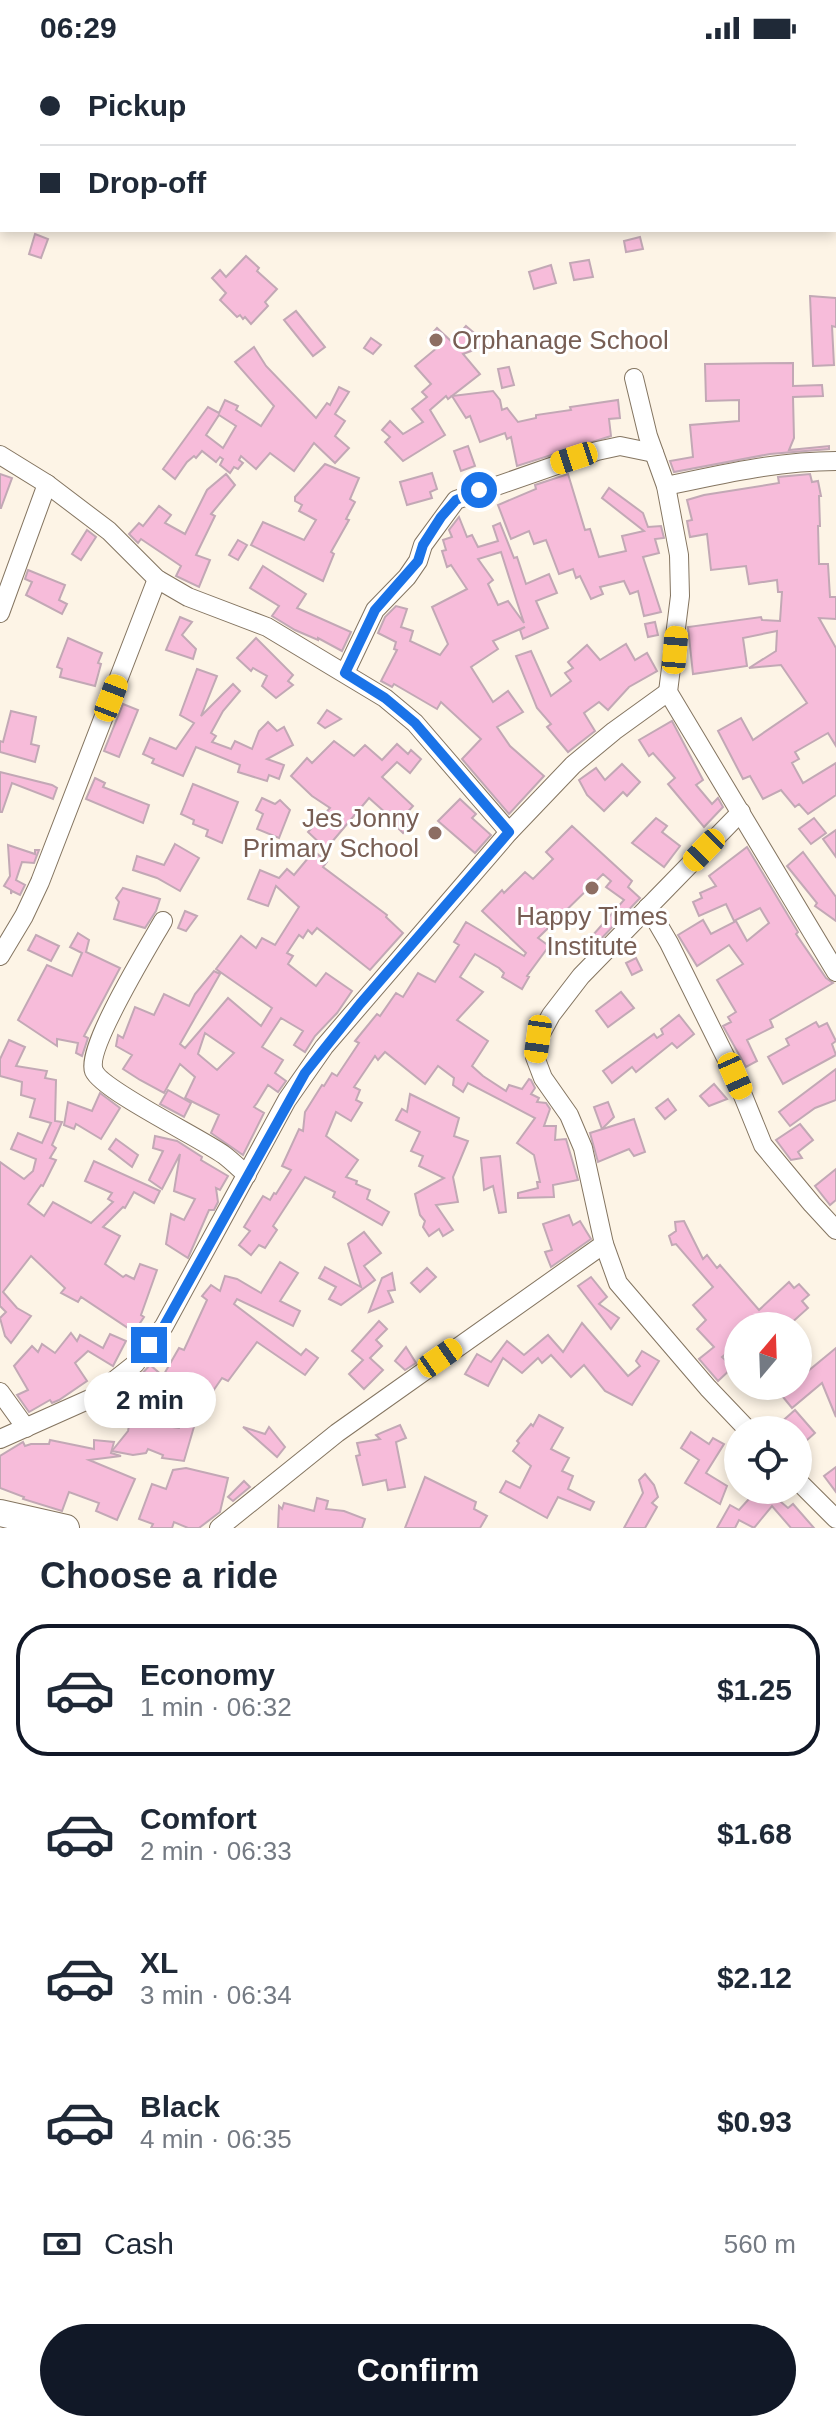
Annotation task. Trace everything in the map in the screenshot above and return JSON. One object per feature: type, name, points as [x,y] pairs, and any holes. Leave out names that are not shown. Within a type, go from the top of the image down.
[{"type":"highway","points":[[0,1513],[34,1525],[66,1528]]},
{"type":"street","points":[[634,378],[666,486],[679,555],[680,596],[668,692],[836,972]]},
{"type":"street","points":[[345,673],[375,610],[407,577],[418,561],[423,545],[456,500],[597,451],[620,446],[654,453]]},
{"type":"street","points":[[0,455],[47,484],[109,531],[157,579],[188,597],[267,627],[385,698],[415,723],[509,832]]},
{"type":"street","points":[[666,486],[753,467],[836,461]]},
{"type":"street","points":[[0,613],[47,484]]},
{"type":"street","points":[[0,956],[40,882],[157,579]]},
{"type":"street","points":[[0,1439],[92,1398],[135,1364],[164,1326],[287,1100],[324,1047],[509,832],[573,765],[668,692]]},
{"type":"street","points":[[735,1416],[618,1283],[604,1244],[583,1148],[569,1115],[543,1078],[535,1057],[538,1039],[551,1015],[581,976],[741,812]]},
{"type":"street","points":[[648,907],[735,1076],[763,1145],[836,1230]]},
{"type":"street","points":[[163,921],[127,984],[97,1047],[94,1070],[99,1078],[223,1155],[247,1175]]},
{"type":"street","points":[[219,1528],[337,1433],[604,1244]]},
{"type":"street","points":[[0,1392],[26,1428]]},
{"type":"street","points":[[812,1495],[836,1519]]},
{"type":"building","points":[[35,234],[48,239],[41,258],[29,254]]},
{"type":"building","points":[[640,237],[643,249],[626,252],[624,241]]},
{"type":"building","points":[[246,256],[277,289],[265,302],[268,306],[251,324],[245,317],[237,317],[220,300],[226,293],[212,278],[220,270],[226,277]]},
{"type":"building","points":[[589,260],[593,277],[574,280],[570,263]]},
{"type":"building","points":[[551,265],[556,283],[534,289],[529,272]]},
{"type":"building","points":[[810,296],[836,298],[836,327],[832,326],[834,365],[813,366]]},
{"type":"building","points":[[296,311],[325,347],[313,356],[284,320]]},
{"type":"building","points":[[466,326],[488,345],[463,354],[480,374],[430,410],[445,435],[403,461],[385,442],[390,437],[382,430],[390,421],[403,434],[423,422],[412,409],[427,397],[422,392],[431,384],[415,366],[438,347],[428,338],[437,328],[452,342]]},
{"type":"building","points":[[371,338],[381,345],[373,354],[364,348]]},
{"type":"building","points":[[254,347],[266,366],[316,418],[327,403],[330,405],[339,387],[349,392],[335,414],[345,421],[335,436],[349,448],[335,463],[314,443],[294,471],[270,453],[256,469],[241,456],[239,460],[243,463],[230,473],[220,465],[223,459],[220,457],[216,462],[202,451],[187,462],[175,479],[163,469],[208,407],[219,413],[225,400],[238,406],[236,410],[261,426],[274,406],[235,362]],"holes":[[[219,415],[236,426],[223,448],[206,435]]]},
{"type":"building","points":[[793,363],[793,386],[822,385],[823,396],[793,397],[794,438],[789,450],[829,446],[829,449],[770,454],[674,472],[670,461],[693,457],[690,425],[739,421],[739,400],[706,401],[705,364]]},
{"type":"building","points":[[509,367],[514,385],[502,388],[498,369]]},
{"type":"building","points":[[493,391],[500,400],[502,410],[507,408],[518,422],[536,418],[536,415],[571,410],[570,407],[618,400],[620,418],[609,419],[611,436],[517,466],[511,437],[507,439],[505,433],[480,442],[470,416],[466,418],[452,396]]},
{"type":"building","points":[[468,446],[475,466],[461,471],[454,451]]},
{"type":"building","points":[[325,464],[359,478],[350,499],[355,502],[346,519],[349,520],[331,552],[334,554],[323,581],[251,545],[263,522],[304,540],[316,520],[299,511],[302,505],[295,501],[295,497]]},
{"type":"building","points":[[432,473],[437,489],[430,492],[432,498],[407,505],[400,482]]},
{"type":"building","points":[[0,474],[12,478],[1,508],[0,508]]},
{"type":"building","points":[[226,474],[235,485],[211,514],[215,516],[196,555],[210,560],[199,587],[176,576],[181,566],[141,539],[138,543],[129,534],[139,523],[143,526],[159,506],[171,515],[165,523],[185,534],[207,490]]},
{"type":"building","points":[[568,474],[585,530],[590,529],[599,557],[626,551],[622,536],[644,531],[602,498],[609,488],[643,513],[648,527],[661,526],[664,538],[655,539],[659,553],[643,557],[661,612],[644,616],[638,591],[630,594],[624,581],[600,587],[603,594],[591,599],[580,576],[576,578],[573,569],[559,574],[546,540],[534,544],[529,531],[511,539],[498,505],[536,489],[535,485]]},
{"type":"building","points":[[810,474],[812,482],[818,481],[821,496],[819,564],[828,564],[830,597],[836,597],[836,619],[819,618],[836,648],[836,746],[828,733],[795,752],[799,759],[792,763],[803,783],[836,763],[836,795],[808,814],[799,804],[795,807],[781,790],[763,799],[750,776],[743,779],[718,731],[741,718],[753,740],[807,703],[781,665],[749,668],[776,651],[777,631],[743,638],[747,666],[693,674],[688,627],[761,617],[762,620],[780,621],[782,592],[778,592],[777,580],[749,584],[746,566],[711,570],[707,534],[690,537],[687,521],[692,520],[687,500],[779,483],[778,477]]},
{"type":"building","points":[[459,517],[467,537],[472,535],[478,547],[498,541],[493,526],[500,523],[526,584],[549,574],[557,593],[536,601],[548,628],[523,639],[520,630],[525,627],[493,641],[498,649],[471,667],[493,702],[508,691],[523,712],[497,727],[510,746],[544,776],[509,814],[462,759],[481,739],[441,702],[437,709],[394,684],[392,687],[381,681],[397,650],[394,649],[396,642],[378,633],[385,617],[396,606],[407,609],[401,627],[413,631],[410,641],[440,655],[448,644],[432,607],[467,589],[451,565],[447,567],[442,551],[446,550],[443,540],[452,537],[449,530]],"holes":[[[501,552],[524,623],[508,601],[498,605],[488,584],[493,580],[478,559]]]},
{"type":"building","points":[[87,530],[96,537],[81,560],[72,554]]},
{"type":"building","points":[[238,540],[247,545],[238,560],[229,555]]},
{"type":"building","points":[[263,566],[306,594],[297,608],[351,632],[342,651],[272,616],[279,606],[250,588]]},
{"type":"building","points":[[28,570],[65,585],[59,600],[67,604],[62,614],[26,595],[32,582],[25,579]]},
{"type":"building","points":[[180,617],[192,622],[182,635],[196,649],[193,659],[166,650]]},
{"type":"building","points":[[655,622],[658,635],[648,637],[645,624]]},
{"type":"building","points":[[68,638],[102,653],[95,686],[60,677],[62,669],[57,667]]},
{"type":"building","points":[[256,638],[293,675],[288,681],[293,685],[276,698],[262,686],[267,676],[253,668],[251,671],[237,658]]},
{"type":"building","points":[[626,644],[635,660],[647,653],[657,671],[629,687],[608,710],[599,702],[584,713],[595,731],[568,752],[547,727],[551,724],[537,708],[516,656],[531,651],[551,696],[571,681],[565,673],[573,668],[568,662],[587,645],[600,660]]},
{"type":"building","points":[[197,669],[217,676],[201,716],[233,684],[240,691],[223,711],[211,733],[216,736],[212,742],[231,749],[235,741],[252,749],[259,731],[268,722],[277,731],[284,727],[293,745],[267,759],[284,765],[279,779],[269,775],[267,781],[238,772],[240,765],[196,747],[183,776],[152,763],[154,759],[143,754],[150,738],[176,749],[194,723],[180,715]]},
{"type":"building","points":[[123,704],[138,710],[119,757],[104,751]]},
{"type":"building","points":[[327,710],[341,719],[325,728],[318,723]]},
{"type":"building","points":[[11,711],[36,717],[31,744],[39,746],[35,762],[0,752],[0,741],[3,742]]},
{"type":"building","points":[[672,721],[703,780],[696,785],[712,804],[718,798],[723,807],[704,827],[668,784],[675,778],[653,753],[649,756],[639,740]]},
{"type":"building","points":[[334,741],[354,756],[365,745],[382,760],[397,744],[408,754],[411,750],[421,759],[410,773],[397,762],[382,777],[413,806],[404,816],[411,823],[403,833],[395,825],[397,823],[369,798],[326,849],[308,832],[330,808],[291,776],[307,758],[312,763]]},
{"type":"building","points":[[622,764],[640,782],[627,796],[623,792],[604,811],[587,795],[579,780],[596,768],[605,780]]},
{"type":"building","points":[[0,772],[52,785],[57,788],[53,799],[12,783],[0,812]]},
{"type":"building","points":[[95,778],[105,783],[103,787],[149,805],[143,823],[86,799]]},
{"type":"building","points":[[193,784],[238,802],[222,843],[206,836],[208,830],[193,824],[194,820],[181,814]]},
{"type":"building","points":[[262,798],[275,804],[280,800],[290,810],[279,838],[257,829],[263,814],[256,810]]},
{"type":"building","points":[[460,799],[476,814],[472,818],[491,835],[475,853],[438,821]]},
{"type":"building","points":[[656,818],[667,826],[662,832],[680,846],[664,867],[632,843]]},
{"type":"building","points":[[814,818],[826,833],[811,844],[799,829]]},
{"type":"building","points":[[572,826],[632,881],[628,887],[640,898],[599,941],[593,935],[624,900],[606,887],[611,881],[603,874],[538,938],[549,946],[527,976],[522,989],[502,977],[504,973],[499,968],[475,954],[460,977],[483,992],[457,1020],[488,1041],[472,1066],[483,1076],[506,1091],[509,1085],[522,1089],[531,1080],[535,1088],[531,1094],[539,1098],[537,1102],[546,1103],[550,1109],[544,1126],[556,1126],[555,1140],[566,1139],[578,1180],[553,1185],[554,1197],[518,1198],[518,1193],[538,1188],[537,1182],[540,1182],[534,1155],[517,1143],[535,1118],[468,1083],[463,1092],[453,1085],[454,1078],[438,1066],[425,1084],[385,1052],[378,1060],[375,1056],[354,1087],[360,1090],[356,1100],[362,1103],[351,1121],[336,1112],[326,1136],[358,1160],[346,1177],[370,1190],[367,1199],[389,1212],[382,1225],[333,1197],[335,1192],[305,1177],[273,1226],[277,1230],[265,1248],[259,1245],[251,1255],[239,1245],[250,1231],[244,1227],[263,1196],[270,1200],[291,1170],[282,1166],[299,1129],[303,1131],[305,1112],[322,1085],[332,1073],[337,1076],[359,1043],[355,1041],[377,1014],[380,1016],[396,993],[403,997],[418,973],[435,982],[459,945],[454,942],[466,922],[524,956],[526,953],[482,911],[525,872],[533,879],[553,859],[546,852]]},
{"type":"building","points":[[836,830],[836,857],[823,839]]},
{"type":"building","points":[[175,844],[199,858],[180,891],[157,878],[133,870],[137,856],[164,865]]},
{"type":"building","points":[[8,845],[35,854],[35,850],[39,850],[34,863],[22,862],[16,880],[25,885],[20,895],[12,891],[11,894],[11,890],[4,886],[10,876]]},
{"type":"building","points":[[747,847],[798,932],[796,934],[826,978],[833,983],[770,1020],[773,1027],[747,1040],[757,1061],[746,1067],[723,1026],[731,1022],[728,1017],[736,1012],[717,980],[743,964],[729,945],[697,966],[678,935],[703,920],[711,934],[736,921],[747,941],[769,923],[760,908],[734,921],[726,904],[699,916],[693,902],[702,898],[700,893],[716,886],[709,876]]},
{"type":"building","points":[[314,851],[327,862],[323,867],[387,915],[403,933],[370,970],[317,928],[312,934],[308,930],[303,938],[299,935],[287,953],[293,956],[288,964],[316,986],[326,973],[352,991],[305,1052],[294,1045],[303,1031],[281,1018],[262,1047],[283,1060],[275,1073],[286,1081],[278,1092],[268,1085],[254,1107],[264,1113],[243,1155],[211,1133],[219,1115],[185,1098],[195,1077],[180,1064],[164,1093],[140,1080],[123,1069],[132,1055],[116,1046],[118,1035],[123,1038],[135,1007],[154,1015],[164,994],[189,1006],[214,971],[220,974],[180,1044],[185,1048],[228,998],[261,1026],[272,1008],[216,969],[241,936],[256,948],[262,938],[275,945],[299,907],[276,886],[268,906],[248,899],[260,870],[279,878],[287,869],[294,875]],"holes":[[[205,1033],[234,1053],[217,1070],[198,1054]]]},
{"type":"building","points":[[803,852],[836,897],[836,921],[815,906],[817,903],[787,866]]},
{"type":"building","points":[[123,888],[160,899],[145,928],[114,919],[119,902],[116,898]]},
{"type":"building","points":[[185,911],[197,916],[186,931],[178,928]]},
{"type":"building","points":[[78,933],[89,940],[86,952],[120,968],[84,1036],[88,1038],[82,1056],[76,1053],[78,1043],[57,1039],[57,1046],[18,1020],[47,965],[72,976],[82,953],[70,947]]},
{"type":"building","points":[[36,935],[59,946],[51,961],[28,950]]},
{"type":"building","points":[[636,958],[642,970],[632,975],[626,963]]},
{"type":"building","points":[[621,992],[634,1008],[608,1027],[596,1011]]},
{"type":"building","points":[[679,1015],[694,1034],[677,1048],[672,1043],[636,1072],[632,1067],[612,1083],[603,1071],[654,1034],[657,1038],[663,1034],[661,1029]]},
{"type":"building","points":[[816,1022],[819,1027],[827,1023],[836,1041],[832,1044],[836,1055],[783,1084],[768,1057],[789,1045],[786,1039]]},
{"type":"building","points":[[9,1040],[25,1047],[16,1066],[47,1071],[45,1078],[56,1080],[55,1121],[62,1122],[52,1145],[56,1148],[50,1158],[56,1160],[43,1186],[28,1204],[44,1216],[53,1202],[91,1223],[113,1202],[108,1199],[112,1193],[85,1181],[94,1161],[160,1191],[154,1203],[134,1192],[125,1208],[103,1227],[120,1236],[105,1264],[123,1277],[126,1275],[134,1279],[140,1264],[157,1270],[141,1315],[144,1317],[134,1332],[81,1297],[78,1302],[61,1293],[65,1288],[31,1256],[3,1292],[17,1308],[31,1316],[11,1343],[5,1336],[0,1318],[6,1312],[0,1306],[0,1162],[24,1179],[33,1171],[36,1159],[11,1149],[18,1133],[42,1143],[51,1123],[30,1117],[35,1099],[21,1095],[22,1082],[0,1076],[0,1059]]},
{"type":"building","points":[[836,1069],[836,1100],[815,1108],[790,1126],[779,1112]]},
{"type":"building","points":[[714,1084],[727,1099],[709,1106],[700,1096]]},
{"type":"building","points":[[168,1090],[191,1103],[184,1117],[160,1104]]},
{"type":"building","points":[[100,1093],[120,1108],[101,1139],[76,1124],[74,1129],[64,1125],[68,1102],[92,1111]]},
{"type":"building","points":[[410,1094],[459,1118],[454,1136],[468,1141],[453,1177],[458,1202],[436,1205],[453,1230],[443,1236],[439,1229],[429,1236],[423,1227],[425,1221],[420,1215],[415,1194],[444,1178],[419,1166],[423,1156],[411,1151],[420,1132],[396,1120],[402,1109],[407,1112]]},
{"type":"building","points":[[668,1099],[676,1110],[665,1119],[656,1108]]},
{"type":"building","points":[[608,1102],[614,1117],[602,1129],[594,1107]]},
{"type":"building","points":[[634,1119],[645,1152],[634,1156],[629,1149],[598,1162],[590,1133]]},
{"type":"building","points":[[800,1124],[813,1140],[798,1152],[802,1158],[791,1160],[776,1140]]},
{"type":"building","points":[[155,1136],[177,1141],[228,1176],[220,1190],[216,1188],[218,1202],[214,1210],[209,1210],[188,1258],[166,1244],[171,1214],[184,1220],[195,1199],[174,1191],[180,1154],[162,1189],[149,1180],[163,1151],[153,1148]]},
{"type":"building","points":[[116,1139],[138,1155],[132,1167],[109,1149]]},
{"type":"building","points":[[500,1156],[506,1212],[499,1213],[493,1186],[484,1190],[481,1158]]},
{"type":"building","points":[[836,1169],[836,1200],[830,1205],[815,1186]]},
{"type":"building","points":[[569,1215],[573,1225],[580,1221],[591,1239],[551,1267],[545,1252],[552,1250],[543,1224]]},
{"type":"building","points":[[684,1221],[703,1259],[707,1255],[717,1268],[720,1265],[759,1310],[789,1282],[794,1288],[799,1284],[809,1295],[802,1301],[808,1308],[804,1312],[724,1312],[724,1375],[718,1381],[699,1359],[714,1347],[697,1329],[706,1320],[693,1305],[713,1287],[676,1244],[672,1245],[669,1236],[676,1231],[675,1222]]},
{"type":"building","points":[[364,1232],[381,1253],[364,1266],[375,1280],[341,1305],[329,1299],[336,1287],[319,1278],[325,1267],[361,1287],[348,1244]]},
{"type":"building","points":[[280,1262],[298,1273],[280,1301],[300,1311],[293,1326],[237,1299],[234,1304],[301,1355],[306,1349],[318,1358],[305,1375],[257,1342],[228,1381],[222,1378],[209,1397],[195,1388],[184,1399],[169,1384],[135,1422],[179,1428],[185,1409],[198,1413],[184,1461],[162,1458],[163,1455],[148,1449],[146,1453],[133,1455],[112,1451],[128,1431],[130,1421],[133,1422],[121,1409],[126,1405],[119,1399],[150,1365],[163,1376],[179,1348],[184,1350],[207,1300],[202,1296],[211,1285],[220,1291],[225,1276],[237,1279],[261,1293]]},
{"type":"building","points":[[427,1268],[436,1277],[420,1292],[411,1283]]},
{"type":"building","points":[[392,1273],[395,1290],[388,1291],[393,1302],[369,1312],[382,1278]]},
{"type":"building","points":[[591,1277],[607,1297],[599,1304],[619,1318],[611,1329],[578,1286]]},
{"type":"building","points":[[379,1321],[387,1329],[376,1340],[382,1346],[370,1358],[383,1370],[364,1389],[349,1374],[363,1360],[352,1351]]},
{"type":"building","points":[[582,1323],[628,1376],[640,1366],[636,1361],[642,1351],[659,1361],[632,1405],[605,1391],[584,1365],[571,1377],[551,1355],[542,1363],[538,1358],[522,1373],[503,1358],[488,1386],[465,1374],[477,1354],[491,1362],[507,1341],[524,1355],[548,1335],[563,1352]]},
{"type":"building","points":[[71,1333],[77,1341],[80,1335],[103,1348],[110,1334],[126,1341],[113,1366],[88,1351],[75,1363],[87,1381],[59,1400],[52,1403],[50,1400],[29,1412],[17,1395],[28,1390],[14,1366],[32,1346],[38,1352],[42,1344],[55,1353]]},
{"type":"building","points":[[406,1347],[416,1363],[405,1370],[395,1361]]},
{"type":"building","points":[[836,1348],[836,1417],[822,1383],[812,1391],[812,1368]]},
{"type":"building","points":[[785,1400],[802,1400],[792,1408]]},
{"type":"building","points":[[539,1415],[563,1428],[551,1449],[569,1458],[562,1471],[573,1476],[568,1489],[594,1502],[590,1510],[558,1497],[547,1518],[500,1492],[506,1481],[520,1488],[531,1466],[513,1451],[519,1443],[517,1441],[531,1424],[533,1426]]},
{"type":"building","points":[[400,1425],[406,1438],[396,1442],[405,1487],[388,1490],[386,1480],[363,1485],[356,1456],[360,1455],[357,1443],[380,1439],[376,1435]]},
{"type":"building","points":[[243,1427],[265,1434],[269,1427],[285,1447],[277,1457]]},
{"type":"building","points":[[691,1432],[709,1444],[713,1438],[724,1444],[706,1473],[724,1484],[720,1504],[685,1483],[699,1460],[681,1448]]},
{"type":"building","points":[[50,1440],[94,1449],[94,1440],[114,1442],[111,1453],[121,1456],[89,1460],[135,1479],[117,1520],[96,1511],[99,1503],[69,1492],[62,1511],[0,1488],[0,1456],[23,1442],[25,1446],[49,1444]]},
{"type":"building","points":[[836,1467],[836,1492],[824,1476]]},
{"type":"building","points":[[186,1468],[228,1478],[220,1512],[199,1528],[188,1528],[174,1522],[172,1528],[151,1528],[153,1524],[139,1519],[152,1484],[166,1489],[173,1470]]},
{"type":"building","points":[[645,1474],[654,1485],[658,1497],[652,1503],[657,1507],[645,1528],[624,1528],[643,1493],[639,1480]]},
{"type":"building","points":[[425,1477],[476,1502],[474,1509],[487,1516],[480,1528],[405,1528]]},
{"type":"building","points":[[244,1481],[250,1487],[233,1501],[228,1497]]},
{"type":"building","points":[[317,1498],[328,1501],[326,1509],[344,1511],[365,1519],[362,1528],[278,1528],[279,1506],[282,1509],[284,1503],[314,1511]]},
{"type":"building","points":[[744,1504],[783,1504],[788,1508],[793,1504],[814,1528],[791,1528],[772,1506],[754,1528],[739,1520],[735,1528],[717,1528],[730,1505],[739,1510]]},
{"type":"place","name":"Orphanage School","points":[[436,340]]},
{"type":"place","name":"Jes Jonny Primary School","points":[[435,833]]},
{"type":"place","name":"Happy Times Institute","points":[[592,888]]},
{"type":"route","points":[[149,1345],[164,1326],[287,1100],[305,1073],[360,1004],[509,832],[415,723],[385,698],[345,673],[375,610],[407,577],[441,517],[456,500],[479,490]]}]
